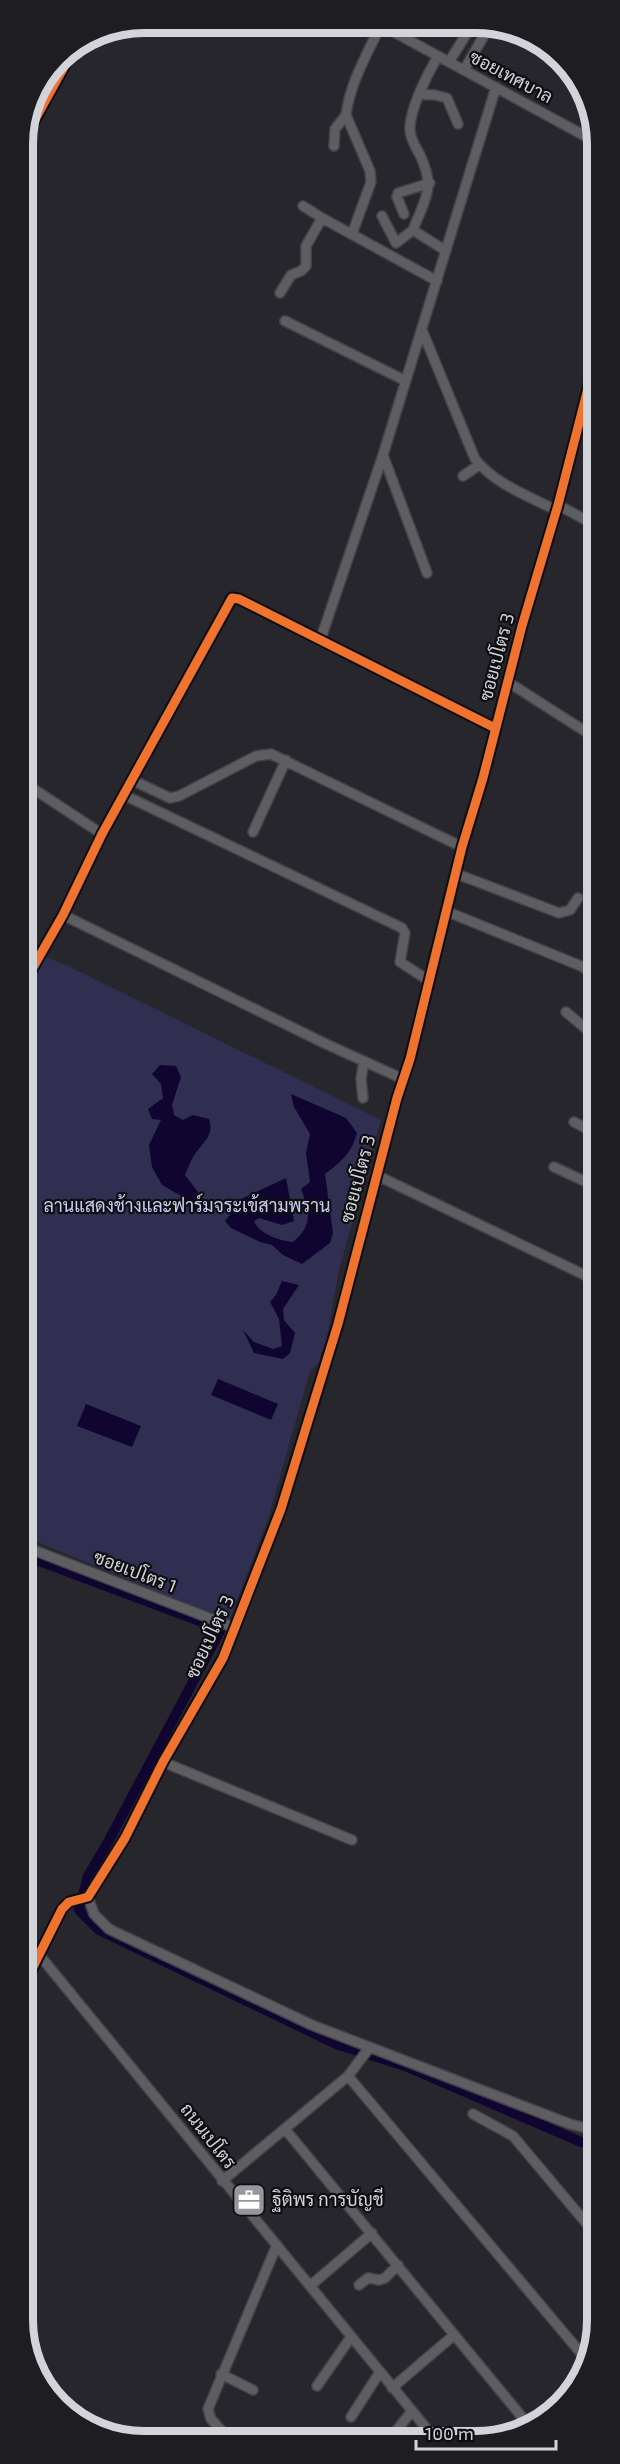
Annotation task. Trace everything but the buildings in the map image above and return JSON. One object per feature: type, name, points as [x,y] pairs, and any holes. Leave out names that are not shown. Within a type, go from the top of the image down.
[{"type":"street","points":[[334,146],[335,129],[346,115],[353,86],[376,33]]},
{"type":"street","name":"ซอยเทศบาล","points":[[395,33],[587,137]]},
{"type":"street","points":[[449,62],[467,33]]},
{"type":"street","points":[[464,70],[485,33]]},
{"type":"street","points":[[382,216],[396,243],[413,230],[430,183],[429,174],[410,129],[419,94],[438,56]]},
{"type":"street","points":[[320,641],[383,455],[496,87]]},
{"type":"street","points":[[419,94],[435,95],[447,99],[458,124]]},
{"type":"street","points":[[346,115],[369,171],[371,182],[352,234]]},
{"type":"street","points":[[404,214],[397,197],[398,193],[430,183]]},
{"type":"street","points":[[303,206],[437,281]]},
{"type":"street","points":[[280,294],[291,276],[306,266],[306,246],[322,218]]},
{"type":"street","points":[[413,230],[446,251]]},
{"type":"street","points":[[285,321],[406,381]]},
{"type":"street","points":[[422,330],[479,465],[498,480],[587,521]]},
{"type":"street","name":"ซอยเปโตร 3","points":[[86,1897],[125,1838],[163,1762],[223,1658],[281,1509],[338,1324],[376,1175],[410,1059],[428,980],[448,912],[462,847],[483,778],[522,626],[587,395]]},
{"type":"street","points":[[383,455],[427,573]]},
{"type":"street","points":[[463,476],[479,465]]},
{"type":"street","points":[[33,968],[63,915],[102,834],[232,598],[239,599],[495,728]]},
{"type":"street","points":[[508,682],[587,733]]},
{"type":"street","points":[[132,780],[170,798],[179,796],[263,753],[271,754],[462,847]]},
{"type":"street","points":[[253,832],[286,760]]},
{"type":"street","points":[[33,789],[102,834]]},
{"type":"street","points":[[124,795],[402,928],[405,933],[400,962],[428,980]]},
{"type":"street","points":[[457,874],[559,913],[570,910],[578,898]]},
{"type":"street","points":[[448,912],[587,970]]},
{"type":"street","points":[[63,915],[403,1079]]},
{"type":"street","points":[[566,1012],[587,1030]]},
{"type":"street","points":[[363,1098],[361,1078],[364,1061]]},
{"type":"street","points":[[574,1122],[587,1129]]},
{"type":"street","points":[[554,1167],[587,1182]]},
{"type":"street","points":[[376,1175],[587,1276]]},
{"type":"street","name":"ซอยเปโตร 1","points":[[33,1550],[235,1628]]},
{"type":"street","points":[[163,1762],[352,1840]]},
{"type":"street","points":[[33,1967],[58,1915],[69,1902],[86,1897],[94,1914],[109,1929],[273,2008],[368,2050],[587,2128]]},
{"type":"street","name":"ถนนเปโตร","points":[[33,1948],[429,2431]]},
{"type":"street","points":[[222,2181],[348,2076],[368,2050]]},
{"type":"street","points":[[348,2076],[582,2354]]},
{"type":"street","points":[[473,2114],[513,2136],[587,2224]]},
{"type":"street","points":[[285,2129],[525,2420]]},
{"type":"street","points":[[310,2286],[372,2234]]},
{"type":"street","points":[[220,2431],[208,2414],[210,2404],[276,2247]]},
{"type":"street","points":[[359,2285],[368,2278],[373,2277],[380,2280],[385,2278],[398,2265]]},
{"type":"street","points":[[392,2388],[454,2334]]},
{"type":"street","points":[[317,2386],[351,2337]]},
{"type":"street","points":[[351,2417],[380,2372]]},
{"type":"street","points":[[221,2374],[253,2390]]},
{"type":"street","points":[[396,2431],[412,2411]]},
{"type":"green space","name":"ลานแสดงช้างและฟาร์มจระเข้สามพราน","points":[[33,951],[68,966],[381,1120],[339,1270],[327,1337],[318,1364],[310,1371],[268,1519],[229,1621],[33,1540]]},
{"type":"shaded area","points":[[160,1065],[176,1066],[181,1077],[172,1105],[174,1115],[183,1120],[193,1115],[209,1119],[209,1135],[193,1157],[185,1175],[204,1200],[202,1209],[194,1212],[183,1197],[162,1185],[152,1167],[149,1145],[161,1120],[152,1119],[148,1109],[163,1098],[161,1084],[152,1074]]},
{"type":"shaded area","points":[[291,1094],[346,1118],[357,1133],[345,1157],[325,1174],[333,1233],[330,1243],[302,1264],[283,1255],[272,1245],[260,1242],[231,1228],[225,1221],[243,1198],[286,1178],[294,1221],[282,1225],[259,1218],[254,1221],[265,1233],[293,1242],[304,1230],[308,1211],[301,1189],[310,1182],[306,1153],[310,1134],[294,1107]]},
{"type":"shaded area","points":[[282,1281],[299,1285],[283,1309],[284,1320],[295,1333],[290,1353],[283,1359],[254,1353],[243,1330],[254,1342],[273,1349],[282,1346],[279,1319],[270,1302]]},
{"type":"shaded area","points":[[218,1379],[278,1404],[271,1420],[211,1395]]},
{"type":"shaded area","points":[[86,1404],[141,1426],[132,1447],[77,1426]]},
{"type":"waterway","points":[[33,1559],[221,1629],[88,1876],[79,1910],[99,1930],[336,2044],[405,2066],[587,2143]]},
{"type":"cycle path","points":[[37,116],[65,65]]},
{"type":"cycle path","points":[[33,1967],[62,1909],[69,1902],[88,1897],[125,1838],[163,1762],[223,1658],[281,1509],[338,1324],[397,1098],[410,1059],[462,847],[483,778],[522,626],[558,505],[587,392]]},
{"type":"cycle path","points":[[33,968],[63,915],[102,834],[232,598],[239,599],[495,728]]},
{"type":"place","name":"ฐิติพร การบัญชี","points":[[249,2200]]}]
